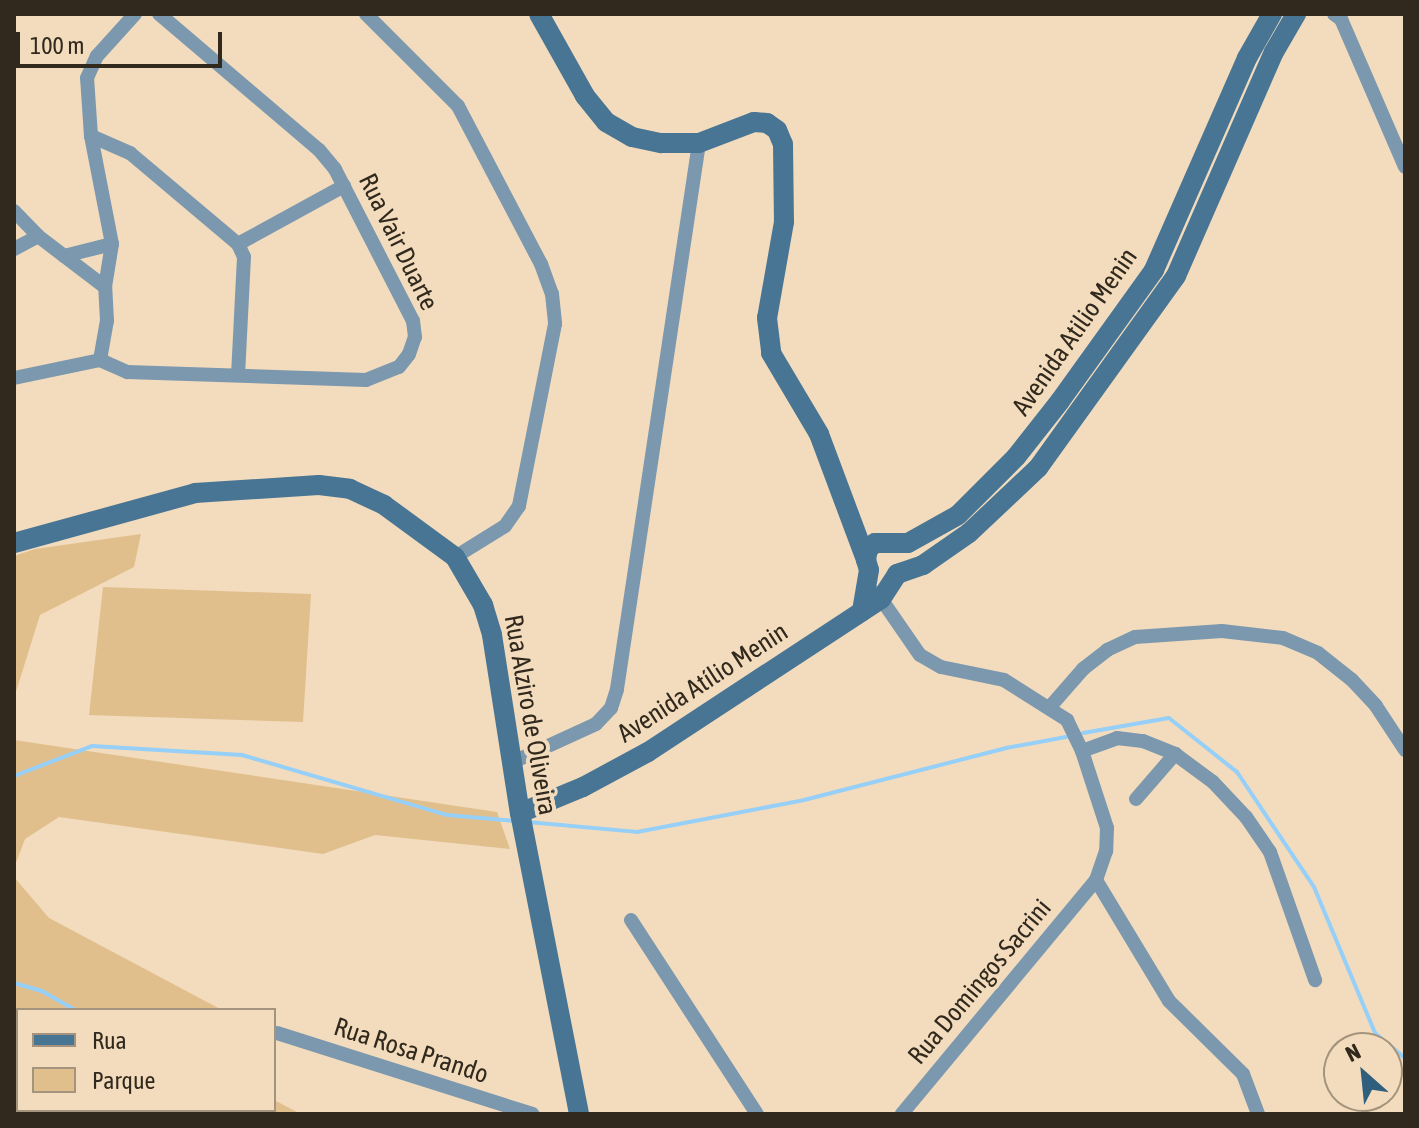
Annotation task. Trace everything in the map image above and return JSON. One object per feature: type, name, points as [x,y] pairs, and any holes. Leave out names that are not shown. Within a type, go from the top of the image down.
[{"type":"street","points":[[100,360],[107,321],[105,287],[112,244],[91,136],[87,78],[97,56],[135,14]]},
{"type":"street","name":"Rua Vair Duarte","points":[[14,378],[100,360],[127,372],[366,380],[399,367],[409,354],[415,337],[413,321],[344,186],[319,150],[159,14]]},
{"type":"street","points":[[366,14],[458,106],[541,264],[552,294],[555,324],[519,506],[505,526],[455,557]]},
{"type":"street","points":[[539,14],[585,96],[606,122],[632,137],[661,143],[699,143],[754,122],[767,123],[777,130],[783,144],[784,222],[767,318],[771,353],[819,434],[867,570],[881,599],[920,655],[941,667],[1004,680],[1071,725],[1107,828],[1106,851],[1096,880],[1169,1001],[1243,1074],[1258,1114]]},
{"type":"street","name":"Avenida Atilio Menin","points":[[867,570],[868,549],[875,543],[919,538],[958,515],[1016,457],[1154,270],[1247,58],[1272,14]]},
{"type":"street","name":"Avenida Atilio Menin","points":[[897,574],[937,557],[1008,500],[1038,468],[1141,327],[1176,276],[1274,52],[1296,14]]},
{"type":"street","points":[[1334,14],[1341,19],[1399,143],[1405,167]]},
{"type":"street","points":[[91,136],[139,160],[238,244],[244,257],[238,375]]},
{"type":"street","points":[[513,762],[596,724],[611,708],[617,689],[699,143]]},
{"type":"street","points":[[238,244],[344,186]]},
{"type":"street","points":[[14,211],[38,236],[105,287]]},
{"type":"street","points":[[14,249],[38,236]]},
{"type":"street","points":[[64,256],[112,244]]},
{"type":"street","name":"Rua Alziro de Oliveira","points":[[14,543],[195,493],[319,485],[350,489],[384,505],[455,557],[483,605],[492,635],[522,820],[579,1114]]},
{"type":"street","points":[[845,506],[894,543],[903,556],[897,574],[879,576],[867,570]]},
{"type":"street","points":[[862,611],[867,570]]},
{"type":"street","name":"Avenida Atílio Menin","points":[[522,820],[648,752],[887,595],[897,574]]},
{"type":"street","points":[[1049,708],[1083,669],[1107,650],[1135,637],[1222,631],[1283,638],[1318,653],[1352,680],[1376,706],[1405,750]]},
{"type":"street","points":[[1082,751],[1117,738],[1143,741],[1175,754],[1221,790],[1246,817],[1270,852],[1315,980]]},
{"type":"street","points":[[1136,799],[1175,754]]},
{"type":"street","name":"Rua Domingos Sacrini","points":[[902,1114],[1096,880]]},
{"type":"street","points":[[631,920],[757,1114]]},
{"type":"street","name":"Rua Rosa Prando","points":[[277,1033],[532,1114]]},
{"type":"green space","points":[[141,534],[134,567],[40,615],[14,698],[14,556],[35,549]]},
{"type":"green space","points":[[103,587],[311,594],[303,722],[89,715]]},
{"type":"green space","points":[[14,740],[497,812],[510,849],[375,835],[323,854],[59,817],[25,839],[14,868]]},
{"type":"green space","points":[[14,877],[49,918],[218,1008],[16,1008],[14,1029]]},
{"type":"green space","points":[[276,1101],[301,1114],[210,1112],[276,1112]]},
{"type":"waterway","points":[[1083,733],[1169,718],[1237,772],[1314,887],[1375,1033],[1405,1058]]},
{"type":"waterway","points":[[528,822],[637,832],[804,800],[1006,748],[1066,737]]},
{"type":"waterway","points":[[14,776],[92,746],[242,755],[447,815],[515,821]]},
{"type":"waterway","points":[[14,983],[42,991],[72,1008]]},
{"type":"waterway","points":[[254,1112],[257,1114]]}]
